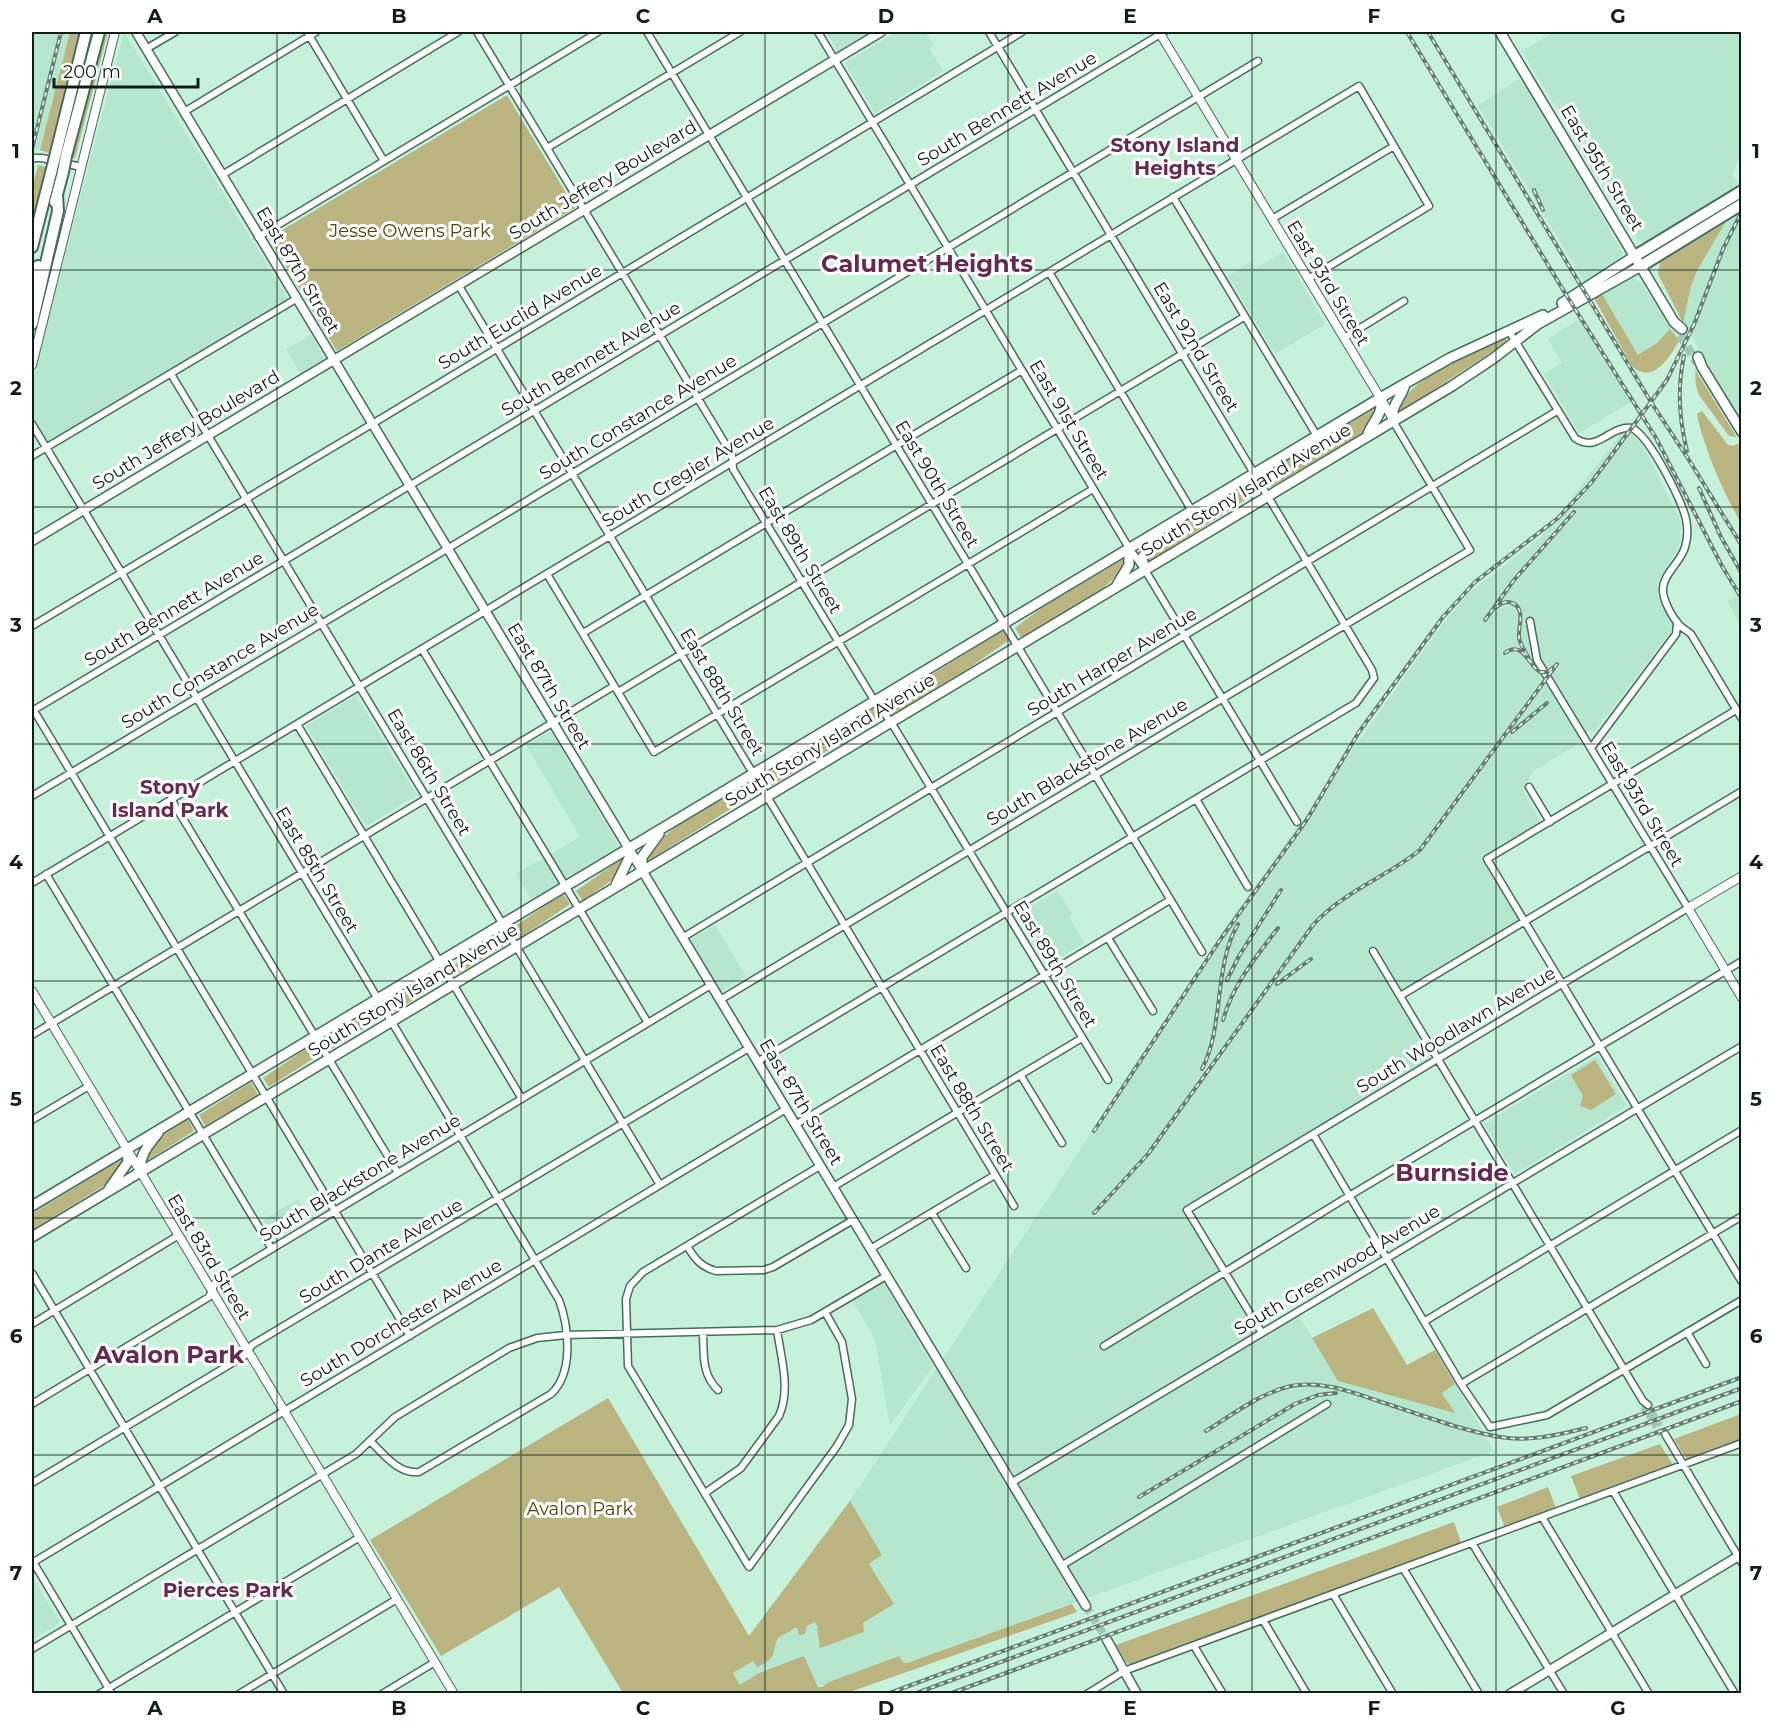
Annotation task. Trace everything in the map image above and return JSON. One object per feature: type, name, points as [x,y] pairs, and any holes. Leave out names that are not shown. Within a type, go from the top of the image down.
[{"type":"highway","points":[[61,155],[86,32]]},
{"type":"highway","points":[[32,247],[99,32]]},
{"type":"highway","points":[[32,324],[58,211],[57,170]]},
{"type":"highway","points":[[1638,261],[1742,191]]},
{"type":"highway","points":[[32,289],[57,195]]},
{"type":"highway","points":[[1638,261],[1742,204]]},
{"type":"main road","name":"East 87th Street","points":[[136,32],[886,1275],[935,1357],[935,1364],[944,1380],[951,1384],[1084,1607]]},
{"type":"main road","name":"South Jeffery Boulevard","points":[[32,541],[881,32]]},
{"type":"main road","name":"East 95th Street","points":[[1500,32],[1681,332]]},
{"type":"main road","name":"South Stony Island Avenue","points":[[32,1206],[1380,398],[1448,359],[1538,318],[1638,261]]},
{"type":"main road","name":"South Stony Island Avenue","points":[[32,1237],[1469,375],[1538,324],[1638,261]]},
{"type":"main road","points":[[1699,362],[1742,432]]},
{"type":"main road","points":[[1393,421],[1393,408],[1403,393],[1405,384]]},
{"type":"main road","points":[[1368,436],[1369,429],[1381,411],[1380,398]]},
{"type":"main road","points":[[1145,570],[1142,558],[1151,545],[1155,533]]},
{"type":"main road","points":[[1113,589],[1129,565],[1129,548]]},
{"type":"main road","points":[[642,871],[642,857],[663,829]]},
{"type":"main road","points":[[615,887],[630,856],[629,849]]},
{"type":"main road","points":[[141,1173],[142,1156],[161,1129]]},
{"type":"main road","points":[[104,1195],[128,1162],[127,1150]]},
{"type":"main road","points":[[1510,1694],[1675,1594],[1740,1558]]},
{"type":"main road","points":[[1105,1641],[1137,1694]]},
{"type":"street","points":[[32,365],[115,32]]},
{"type":"street","points":[[146,49],[175,32]]},
{"type":"street","points":[[184,112],[308,34],[316,32]]},
{"type":"street","points":[[222,175],[458,32]]},
{"type":"street","name":"East 89th Street","points":[[477,32],[732,455],[734,469],[766,523],[874,700],[891,722],[1108,1080]]},
{"type":"street","points":[[258,237],[598,32]]},
{"type":"street","name":"East 90th Street","points":[[647,32],[1202,952]]},
{"type":"street","points":[[547,148],[740,32]]},
{"type":"street","name":"East 91st Street","points":[[818,32],[1297,822]]},
{"type":"street","name":"East 92nd Street","points":[[989,32],[1372,670],[1374,678],[1356,704],[1260,761]]},
{"type":"street","name":"South Euclid Avenue","points":[[32,626],[1022,32]]},
{"type":"street","name":"East 93rd Street","points":[[1161,32],[1470,550]]},
{"type":"street","name":"South Bennett Avenue","points":[[32,709],[535,411],[1161,32]]},
{"type":"street","points":[[308,34],[384,161]]},
{"type":"street","name":"South Constance Avenue","points":[[32,796],[573,474],[1258,61]]},
{"type":"street","name":"South Cregier Avenue","points":[[32,883],[1359,86],[1394,146]]},
{"type":"street","points":[[1272,219],[1394,146],[1429,206],[1308,279]]},
{"type":"street","points":[[32,153],[42,158]]},
{"type":"street","points":[[32,158],[42,158],[81,167]]},
{"type":"street","points":[[1173,197],[1317,436]]},
{"type":"street","points":[[1049,272],[1192,511]]},
{"type":"street","name":"East 88th Street","points":[[459,286],[1014,1206]]},
{"type":"street","points":[[32,456],[296,299]]},
{"type":"street","points":[[1344,338],[1404,301]]},
{"type":"street","points":[[618,692],[1244,316]]},
{"type":"street","points":[[1509,331],[1570,433],[1582,443],[1596,442],[1625,428],[1636,430],[1666,473],[1681,505],[1687,529],[1683,555],[1667,577],[1663,588],[1666,600],[1677,624],[1691,634],[1742,719]]},
{"type":"street","points":[[583,633],[1022,370]]},
{"type":"street","name":"East 86th Street","points":[[171,374],[660,1185]]},
{"type":"street","name":"South Harper Avenue","points":[[682,938],[1557,411]]},
{"type":"street","name":"East 85th Street","points":[[32,424],[559,1300],[565,1317],[566,1370],[556,1389],[425,1470],[412,1472],[399,1468],[371,1442]]},
{"type":"street","points":[[547,574],[654,752],[1093,489]]},
{"type":"street","name":"South Blackstone Avenue","points":[[720,1000],[1470,550]]},
{"type":"street","name":"East 93rd Street","points":[[1530,621],[1537,660],[1742,998]]},
{"type":"street","points":[[1591,748],[1676,634],[1677,624]]},
{"type":"street","points":[[422,649],[648,1023]]},
{"type":"street","points":[[32,1035],[614,686]]},
{"type":"street","points":[[32,709],[410,1336]]},
{"type":"street","points":[[1736,710],[1487,859],[1742,1282]]},
{"type":"street","points":[[297,724],[522,1099]]},
{"type":"street","points":[[758,1062],[1260,761]]},
{"type":"street","points":[[1529,787],[1550,822]]},
{"type":"street","points":[[1400,996],[1742,791]]},
{"type":"street","points":[[171,799],[398,1173]]},
{"type":"street","points":[[1196,799],[1248,887]]},
{"type":"street","points":[[46,874],[272,1249]]},
{"type":"street","name":"South Woodlawn Avenue","points":[[1225,1272],[1187,1210],[1742,876]]},
{"type":"street","points":[[795,1125],[1170,900]]},
{"type":"street","points":[[1108,938],[1152,1011]]},
{"type":"street","points":[[1373,951],[1645,1404]]},
{"type":"street","points":[[1104,1346],[1349,1196],[1742,961]]},
{"type":"street","name":"South Blackstone Avenue","points":[[32,1404],[209,1298],[215,1283],[711,985]]},
{"type":"street","name":"East 83rd Street","points":[[32,991],[454,1694]]},
{"type":"street","points":[[833,1187],[1082,1038]]},
{"type":"street","name":"South Greenwood Avenue","points":[[1011,1483],[1742,1046]]},
{"type":"street","name":"South Dante Avenue","points":[[32,1483],[244,1356],[252,1345],[749,1048]]},
{"type":"street","points":[[1021,1076],[1062,1143]]},
{"type":"street","points":[[32,1120],[89,1086]]},
{"type":"street","name":"South Dorchester Avenue","points":[[32,1561],[786,1109]]},
{"type":"street","points":[[1425,1321],[1742,1130]]},
{"type":"street","points":[[1313,1134],[1461,1384],[1490,1427],[1547,1415],[1742,1300]]},
{"type":"street","points":[[820,1166],[643,1272],[634,1280],[626,1299],[628,1366],[749,1567],[837,1446],[849,1425],[852,1399],[844,1352],[839,1335],[825,1312]]},
{"type":"street","points":[[870,1249],[995,1175]]},
{"type":"street","points":[[932,1213],[966,1268]]},
{"type":"street","points":[[1461,1384],[1742,1216]]},
{"type":"street","points":[[687,1246],[699,1263],[716,1271],[764,1270],[782,1264],[853,1220]]},
{"type":"street","points":[[32,1324],[179,1235]]},
{"type":"street","points":[[1225,1272],[1262,1333]]},
{"type":"street","points":[[32,1273],[284,1694]]},
{"type":"street","points":[[32,1649],[356,1454],[395,1417],[509,1348],[537,1338],[566,1335],[777,1330],[802,1324],[886,1275]]},
{"type":"street","points":[[705,1493],[741,1468],[779,1416],[783,1407],[786,1389],[777,1330]]},
{"type":"street","points":[[703,1332],[704,1368],[709,1380],[718,1390]]},
{"type":"street","points":[[1687,1332],[1706,1364]]},
{"type":"street","points":[[1061,1566],[1327,1404]]},
{"type":"street","points":[[1664,1437],[1740,1558]]},
{"type":"street","points":[[1087,1694],[1124,1671],[1742,1443]]},
{"type":"street","points":[[1613,1491],[1735,1694]]},
{"type":"street","points":[[1542,1517],[1649,1694]]},
{"type":"street","points":[[99,1694],[110,1691],[234,1611],[360,1537]]},
{"type":"street","points":[[1472,1543],[1564,1694]]},
{"type":"street","points":[[32,1561],[110,1691]]},
{"type":"street","points":[[1403,1568],[1479,1694]]},
{"type":"street","points":[[1333,1594],[1393,1694]]},
{"type":"street","points":[[239,1694],[397,1599]]},
{"type":"street","points":[[1263,1620],[1307,1694]]},
{"type":"street","points":[[1194,1646],[1222,1694]]},
{"type":"street","points":[[382,1694],[435,1662]]},
{"type":"shaded area","points":[[32,32],[70,32],[40,150],[32,149]]},
{"type":"shaded area","points":[[124,32],[288,299],[47,444],[32,417],[32,381]]},
{"type":"shaded area","points":[[826,32],[870,32],[838,51]]},
{"type":"shaded area","points":[[896,32],[925,32],[934,45],[929,48],[943,71],[875,113],[845,63]]},
{"type":"shaded area","points":[[1554,32],[1741,32],[1741,155],[1732,174],[1740,186],[1651,240],[1644,242],[1637,239],[1591,169],[1522,51]]},
{"type":"shaded area","points":[[1521,78],[1582,180],[1622,253],[1621,260],[1585,283],[1478,105]]},
{"type":"shaded area","points":[[1741,214],[1741,418],[1683,323],[1691,286],[1705,254],[1725,223]]},
{"type":"shaded area","points":[[1283,252],[1325,324],[1275,354],[1228,276],[1251,262],[1255,269]]},
{"type":"shaded area","points":[[1632,278],[1641,282],[1680,338],[1679,341],[1670,329],[1657,343],[1638,355],[1602,294],[1594,298],[1593,296]]},
{"type":"shaded area","points":[[1579,319],[1631,402],[1579,433],[1544,374],[1562,363],[1548,339]]},
{"type":"shaded area","points":[[311,335],[326,360],[301,375],[286,349]]},
{"type":"shaded area","points":[[1623,431],[1635,435],[1649,457],[1681,522],[1680,544],[1659,580],[1657,594],[1674,627],[1594,732],[1588,730],[1580,743],[1533,771],[1523,792],[1541,823],[1481,858],[1519,922],[1395,995],[1432,1057],[1186,1208],[1266,1335],[1299,1316],[1338,1381],[1454,1412],[1442,1392],[1455,1384],[1494,1451],[907,1663],[904,1663],[899,1656],[818,1687],[804,1656],[759,1673],[741,1685],[733,1673],[753,1660],[757,1667],[769,1660],[778,1638],[789,1633],[794,1627],[805,1634],[807,1626],[815,1622],[818,1627],[818,1644],[862,1624],[893,1605],[869,1564],[882,1555],[850,1501],[1226,927],[1438,630],[1469,593],[1541,537]]},
{"type":"shaded area","points":[[1741,593],[1741,627],[1727,601]]},
{"type":"shaded area","points":[[356,696],[417,795],[366,826],[306,726]]},
{"type":"shaded area","points":[[551,731],[620,848],[532,900],[516,874],[580,837],[526,745]]},
{"type":"shaded area","points":[[1057,891],[1072,914],[1069,916],[1084,943],[1047,965],[1017,915]]},
{"type":"shaded area","points":[[715,925],[746,976],[721,991],[690,940]]},
{"type":"shaded area","points":[[1597,1056],[1627,1106],[1515,1174],[1484,1124]]},
{"type":"shaded area","points":[[298,1199],[309,1218],[274,1239],[263,1220]]},
{"type":"shaded area","points":[[881,1279],[933,1366],[890,1426],[875,1339],[851,1298]]},
{"type":"shaded area","points":[[32,1576],[60,1623],[32,1640]]},
{"type":"green space","points":[[70,32],[79,32],[49,153],[40,150]]},
{"type":"green space","points":[[105,32],[108,32],[75,158],[72,158]]},
{"type":"green space","name":"Jesse Owens Park","points":[[507,95],[575,208],[337,351],[269,238]]},
{"type":"green space","points":[[38,165],[46,167],[32,222],[32,189]]},
{"type":"green space","points":[[1725,223],[1698,269],[1691,286],[1683,323],[1658,274],[1660,262]]},
{"type":"green space","points":[[1602,294],[1638,355],[1657,343],[1670,329],[1679,341],[1660,367],[1647,373],[1632,366],[1594,298]]},
{"type":"green space","points":[[1504,337],[1507,342],[1401,411],[1398,406],[1419,383],[1446,366]]},
{"type":"green space","points":[[1696,368],[1735,437],[1729,436],[1699,395],[1695,375]]},
{"type":"green space","points":[[1378,407],[1365,431],[1271,487],[1267,477],[1289,459]]},
{"type":"green space","points":[[1702,411],[1728,445],[1733,446],[1741,442],[1741,523],[1706,447],[1697,414]]},
{"type":"green space","points":[[1253,482],[1259,491],[1149,562],[1147,559],[1160,540],[1187,521]]},
{"type":"green space","points":[[1125,558],[1127,562],[1118,574],[1093,596],[1022,639],[1015,628],[1041,608]]},
{"type":"green space","points":[[1004,630],[1009,640],[965,671],[893,714],[887,704]]},
{"type":"green space","points":[[875,708],[881,717],[770,787],[765,775]]},
{"type":"green space","points":[[751,783],[757,792],[647,862],[645,857],[655,845],[680,824]]},
{"type":"green space","points":[[627,855],[616,877],[583,901],[576,891]]},
{"type":"green space","points":[[563,893],[570,904],[520,938],[514,927]]},
{"type":"green space","points":[[502,931],[509,943],[457,974],[452,966]]},
{"type":"green space","points":[[440,968],[445,979],[395,1012],[389,1002]]},
{"type":"green space","points":[[377,1007],[383,1016],[332,1049],[326,1040]]},
{"type":"green space","points":[[313,1044],[319,1055],[269,1087],[263,1078]]},
{"type":"green space","points":[[1595,1060],[1616,1094],[1591,1110],[1580,1106],[1583,1096],[1571,1075]]},
{"type":"green space","points":[[251,1082],[258,1095],[205,1126],[199,1115]]},
{"type":"green space","points":[[188,1119],[194,1131],[145,1162],[143,1159],[155,1140]]},
{"type":"green space","points":[[123,1158],[126,1162],[105,1185],[32,1230],[32,1214]]},
{"type":"green space","points":[[1373,1308],[1407,1365],[1435,1350],[1455,1384],[1442,1393],[1455,1413],[1338,1381],[1312,1338]]},
{"type":"green space","name":"Avalon Park","points":[[608,1398],[749,1636],[850,1501],[882,1555],[869,1564],[894,1604],[863,1623],[864,1632],[820,1648],[818,1627],[815,1622],[807,1626],[805,1634],[799,1635],[797,1628],[794,1628],[778,1638],[773,1655],[768,1661],[757,1667],[753,1661],[733,1673],[740,1685],[759,1673],[804,1656],[818,1687],[822,1687],[829,1682],[899,1656],[904,1663],[907,1663],[1072,1604],[1077,1612],[847,1693],[623,1693],[559,1587],[441,1656],[370,1540]]},
{"type":"green space","points":[[1741,1414],[1741,1440],[1687,1460],[1674,1439]]},
{"type":"green space","points":[[1660,1444],[1673,1465],[1580,1499],[1571,1476]]},
{"type":"green space","points":[[1548,1487],[1556,1508],[1505,1528],[1497,1507]]},
{"type":"green space","points":[[1454,1522],[1461,1543],[1131,1665],[1127,1663],[1116,1645]]},
{"type":"tunnel","points":[[1680,335],[1697,363]]},
{"type":"tunnel","points":[[1648,1405],[1665,1434]]},
{"type":"tunnel","points":[[1643,1407],[1661,1435]]},
{"type":"tunnel","points":[[1086,1606],[1107,1640]]},
{"type":"railway","points":[[32,149],[61,32]]},
{"type":"railway","points":[[1407,32],[1656,438],[1722,566],[1742,599]]},
{"type":"railway","points":[[1428,32],[1651,402],[1742,546]]},
{"type":"railway","points":[[1534,190],[1543,210]]},
{"type":"railway","points":[[1693,327],[1723,249],[1742,211]]},
{"type":"railway","points":[[1094,1131],[1222,937],[1306,821],[1359,732],[1443,617],[1475,582],[1558,518],[1591,483],[1667,380],[1696,320]]},
{"type":"railway","points":[[1684,356],[1680,380],[1680,404],[1687,451]]},
{"type":"railway","points":[[1699,488],[1721,537],[1742,574]]},
{"type":"railway","points":[[1485,620],[1514,580],[1574,512]]},
{"type":"railway","points":[[1495,608],[1507,602],[1516,605],[1519,609],[1519,638],[1532,664]]},
{"type":"railway","points":[[1505,653],[1511,650],[1521,651],[1540,672],[1548,672],[1554,667]]},
{"type":"railway","points":[[1094,1213],[1148,1154],[1313,925],[1338,903],[1420,850],[1557,664]]},
{"type":"railway","points":[[1512,732],[1547,703]]},
{"type":"railway","points":[[1227,980],[1239,956],[1281,890]]},
{"type":"railway","points":[[1202,1069],[1214,1034],[1225,959],[1238,924]]},
{"type":"railway","points":[[1223,1020],[1239,983],[1278,928]]},
{"type":"railway","points":[[1277,984],[1311,959]]},
{"type":"railway","points":[[887,1694],[1742,1377]]},
{"type":"railway","points":[[1206,1431],[1268,1394],[1291,1386],[1302,1385],[1325,1386],[1348,1391],[1455,1426],[1500,1437],[1533,1438],[1586,1428]]},
{"type":"railway","points":[[914,1694],[1742,1388]]},
{"type":"railway","points":[[1139,1497],[1295,1404],[1318,1395],[1336,1393]]},
{"type":"railway","points":[[949,1694],[1742,1401]]},
{"type":"district","name":"Stony Island Heights","points":[[1175,156]]},
{"type":"district","name":"Calumet Heights","points":[[927,263]]},
{"type":"district","name":"Stony Island Park","points":[[170,798]]},
{"type":"district","name":"Burnside","points":[[1452,1172]]},
{"type":"district","name":"Avalon Park","points":[[169,1354]]},
{"type":"district","name":"Pierces Park","points":[[228,1590]]}]
